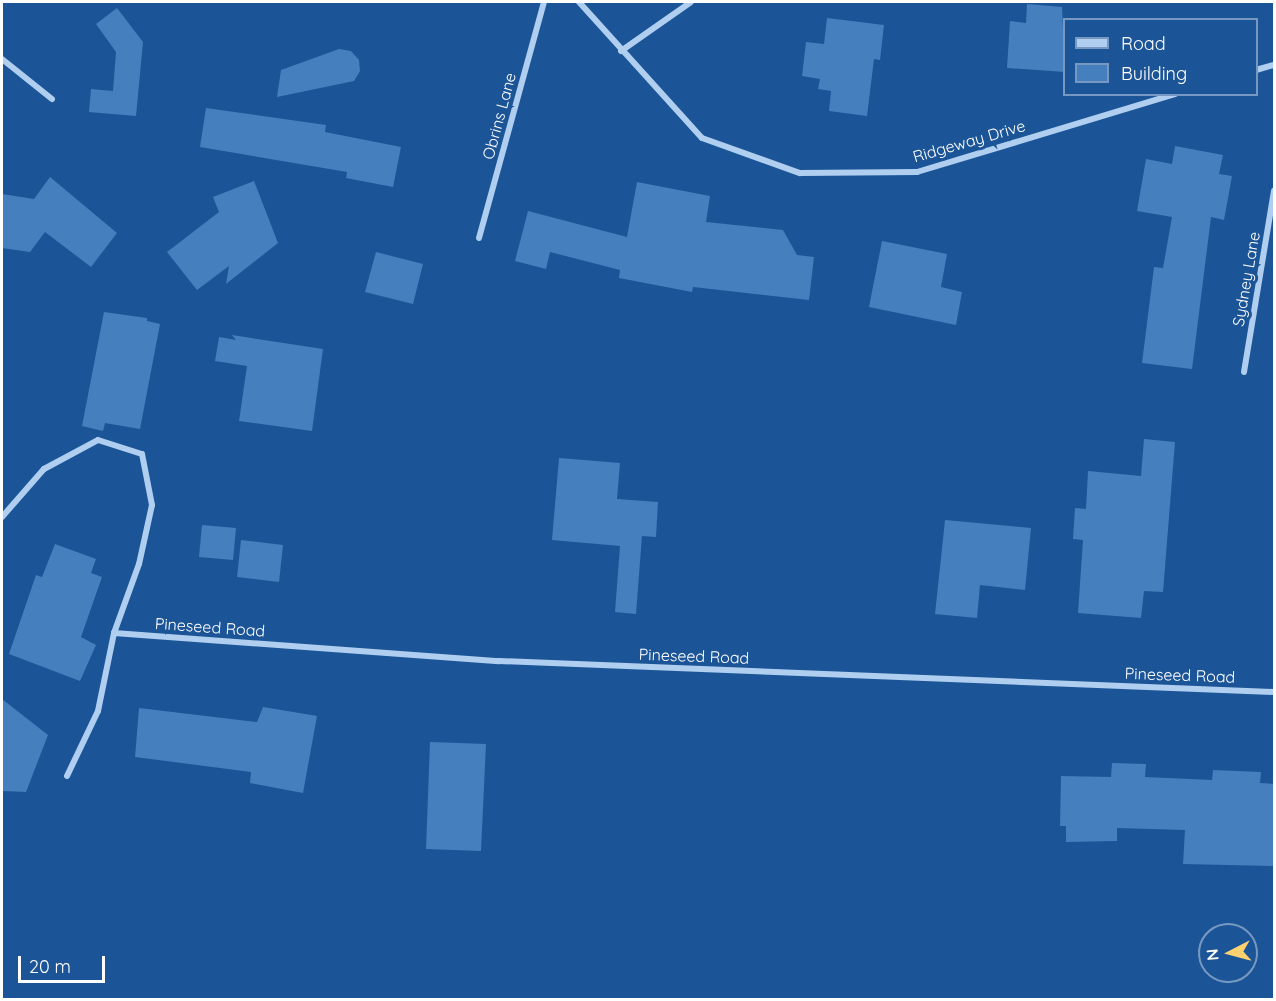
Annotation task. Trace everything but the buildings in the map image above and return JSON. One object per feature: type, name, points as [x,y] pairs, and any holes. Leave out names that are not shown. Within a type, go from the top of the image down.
[{"type":"street","name":"Obrins Lane","points":[[479,238],[544,2]]},
{"type":"street","name":"Ridgeway Drive","points":[[579,2],[702,138],[800,173],[917,172],[1169,96]]},
{"type":"street","points":[[621,51],[691,2]]},
{"type":"street","points":[[2,59],[52,99]]},
{"type":"street","points":[[1258,70],[1275,65]]},
{"type":"street","name":"Sydney Lane","points":[[1244,372],[1275,190]]},
{"type":"street","points":[[2,517],[44,469],[98,440],[142,454],[152,505],[139,564],[114,633],[98,711],[67,776]]},
{"type":"street","name":"Pineseed Road","points":[[114,633],[499,661],[1275,692]]}]
